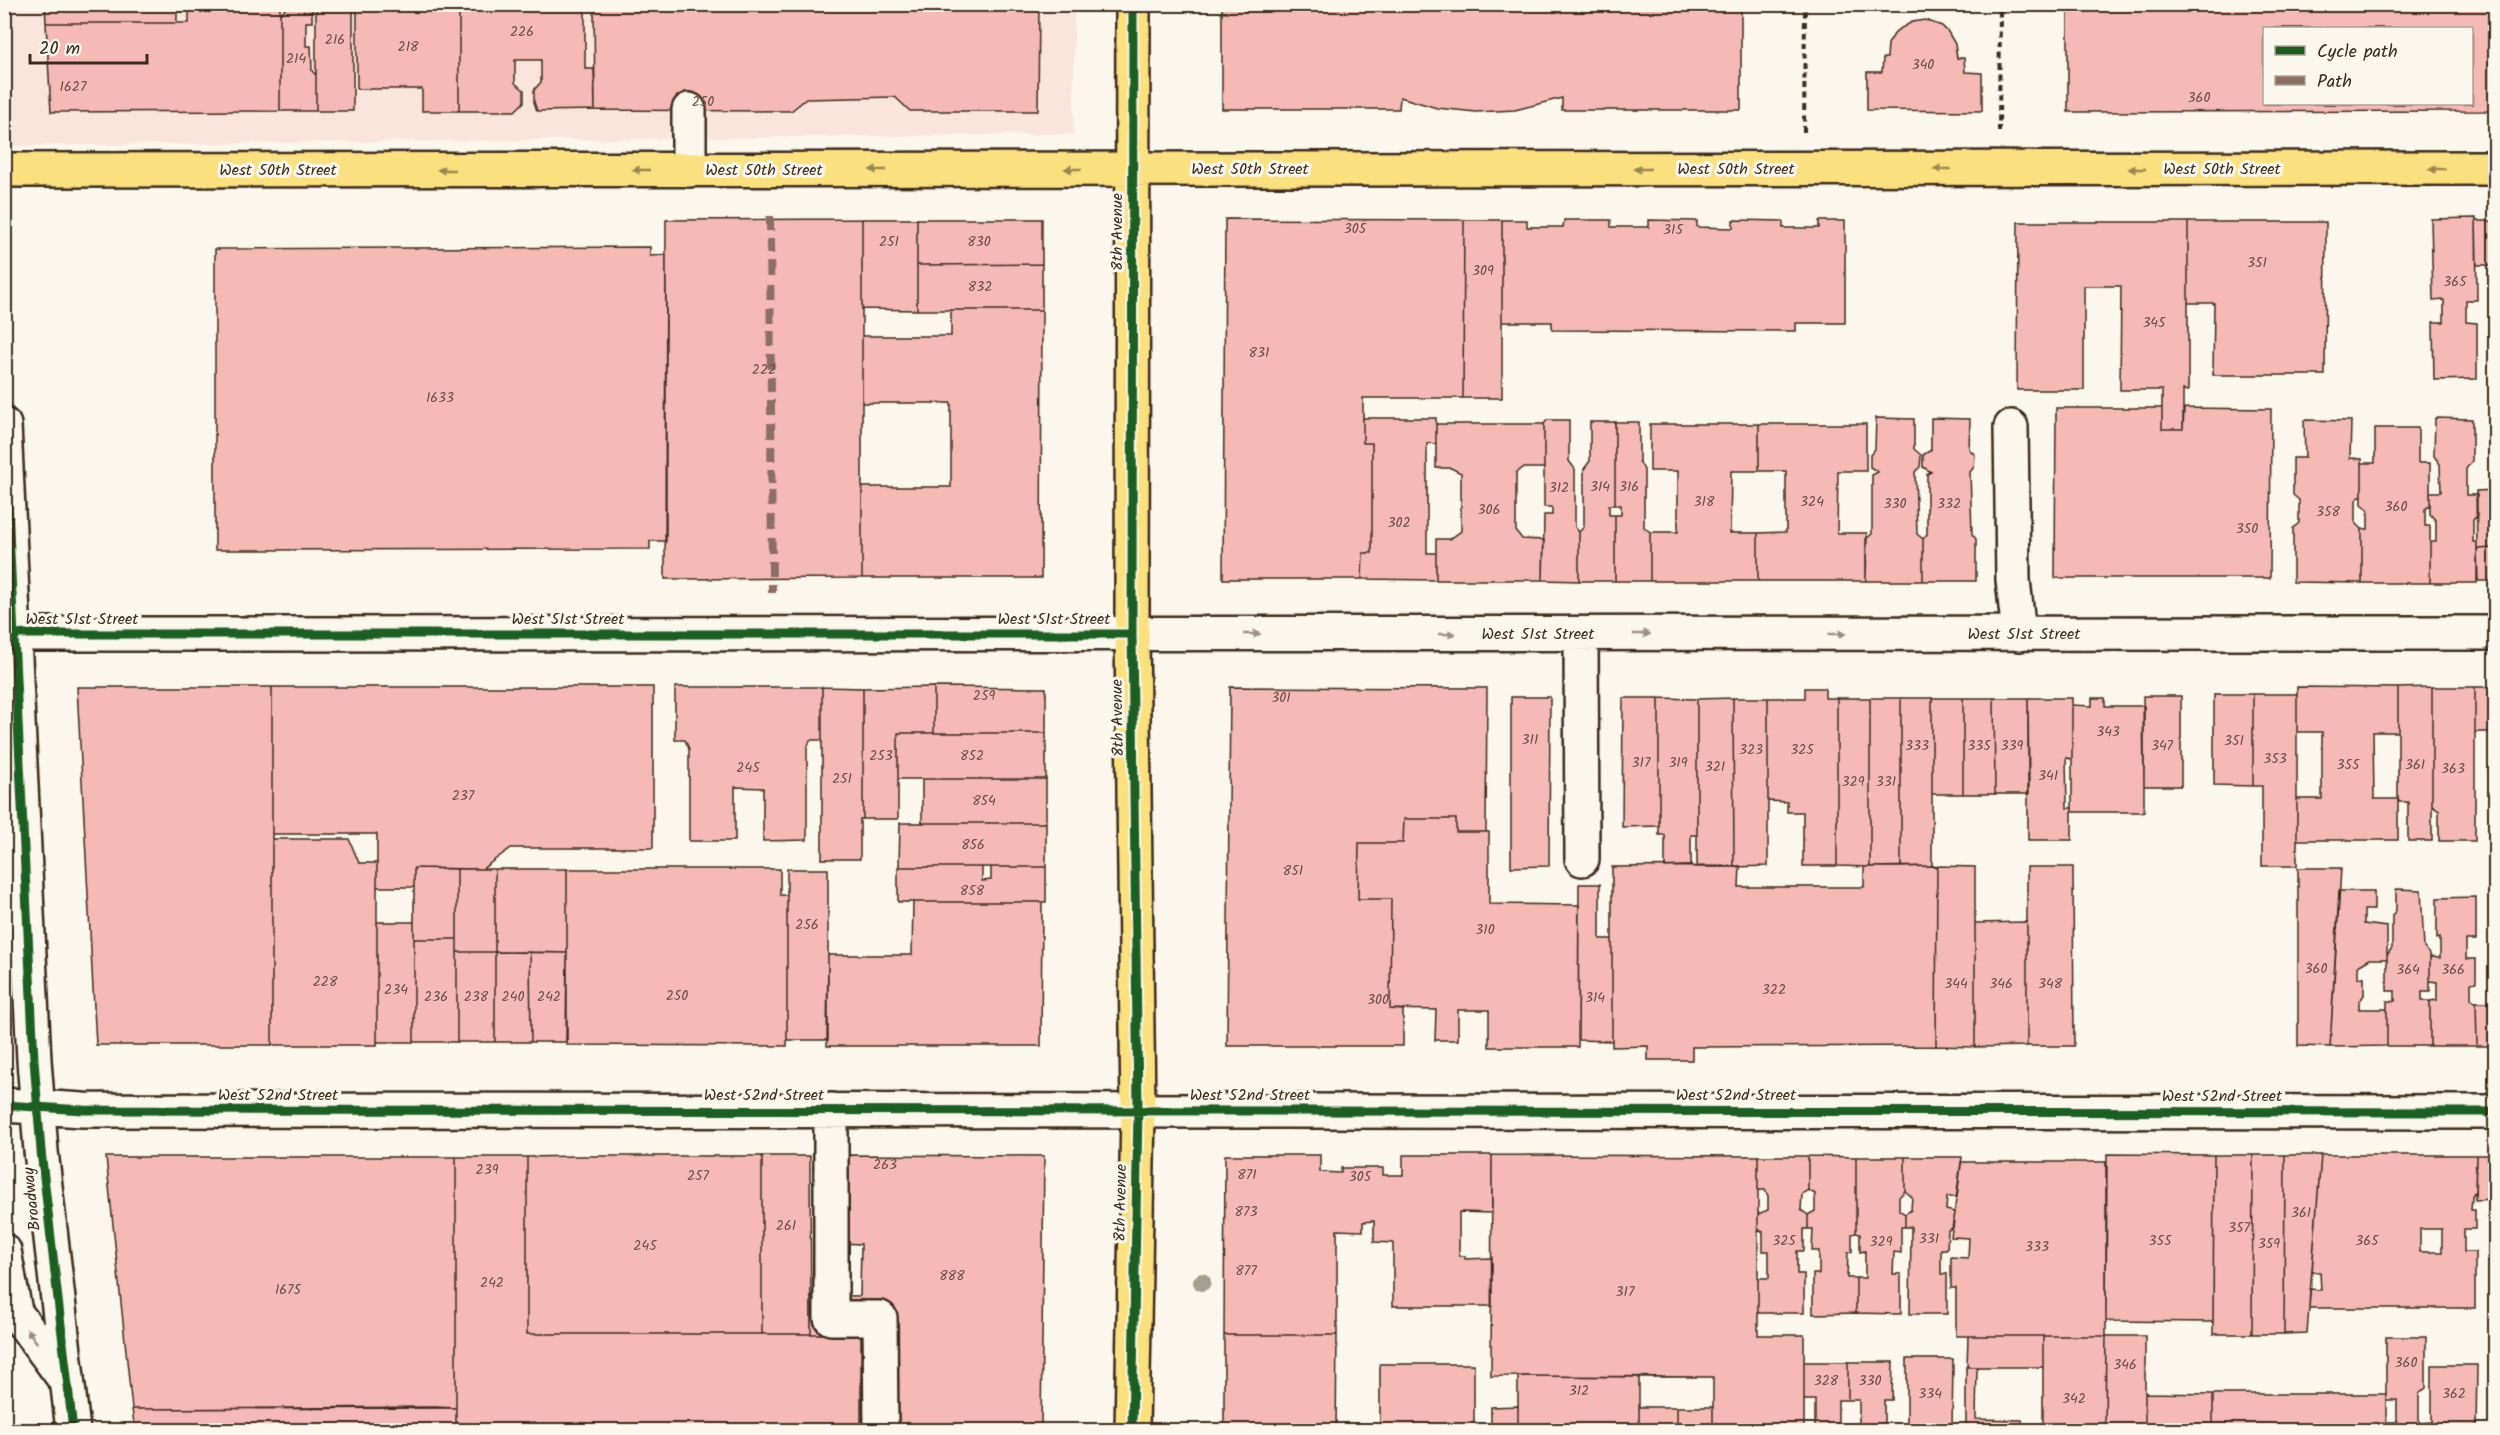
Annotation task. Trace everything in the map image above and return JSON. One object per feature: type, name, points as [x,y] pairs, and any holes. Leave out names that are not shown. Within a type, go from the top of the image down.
[{"type":"main road","name":"8th Avenue","points":[[1132,1431],[1138,1110],[1132,634],[1133,4]]},
{"type":"main road","name":"West 50th Street","points":[[4,170],[2496,168]]},
{"type":"street","points":[[689,110],[689,170]]},
{"type":"street","name":"Broadway","points":[[4,424],[9,634],[34,1060],[72,1431]]},
{"type":"street","points":[[2012,427],[2013,580],[2019,634]]},
{"type":"street","name":"West 51st Street","points":[[9,634],[2496,633]]},
{"type":"street","points":[[1581,634],[1582,859]]},
{"type":"street","name":"West 52nd Street","points":[[4,1105],[83,1110],[2496,1112]]},
{"type":"street","points":[[831,1110],[831,1318],[880,1317],[881,1431]]},
{"type":"street","points":[[4,1251],[15,1312],[67,1383]]},
{"type":"path","points":[[1804,169],[1805,4]]},
{"type":"path","points":[[1999,169],[2000,4]]},
{"type":"shaded area","points":[[5,5],[1074,5],[1074,134],[5,146]]},
{"type":"building","points":[[45,4],[177,4],[177,23],[46,23]]},
{"type":"building","points":[[189,4],[280,4],[280,111],[51,112],[46,23],[189,23]]},
{"type":"building","points":[[286,4],[312,4],[312,22],[306,22],[306,46],[311,46],[312,71],[316,75],[316,111],[280,111],[280,14],[286,8]]},
{"type":"building","points":[[316,4],[353,4],[353,111],[316,111]]},
{"type":"building","points":[[357,4],[459,4],[459,111],[422,111],[422,89],[357,89]]},
{"type":"building","points":[[459,4],[585,4],[585,69],[594,69],[595,110],[537,111],[534,90],[541,82],[541,60],[515,60],[515,83],[524,90],[524,102],[515,111],[459,111]]},
{"type":"building","points":[[594,4],[1039,4],[1038,111],[910,111],[895,97],[806,99],[791,111],[595,110]]},
{"type":"building","points":[[1222,4],[1741,4],[1741,110],[1562,110],[1562,98],[1515,110],[1476,112],[1437,108],[1400,97],[1399,109],[1222,109]]},
{"type":"building","points":[[2068,4],[2496,4],[2496,111],[2068,112]]},
{"type":"building","points":[[1925,20],[1942,26],[1948,32],[1955,44],[1957,58],[1964,58],[1965,72],[1982,73],[1982,111],[1867,110],[1867,72],[1882,72],[1883,58],[1887,58],[1888,44],[1896,31],[1912,22]]},
{"type":"building","points":[[2476,218],[2477,300],[2466,300],[2466,322],[2477,323],[2477,379],[2434,380],[2433,322],[2444,322],[2444,300],[2433,301],[2431,219]]},
{"type":"building","points":[[862,219],[862,578],[665,579],[666,220]]},
{"type":"building","points":[[862,219],[917,219],[917,310],[862,309]]},
{"type":"building","points":[[917,219],[1042,219],[1042,264],[917,265]]},
{"type":"building","points":[[1225,219],[1464,220],[1463,398],[1363,398],[1363,443],[1372,443],[1372,553],[1363,553],[1362,579],[1223,579]]},
{"type":"building","points":[[1464,220],[1502,220],[1502,398],[1463,398]]},
{"type":"building","points":[[1502,220],[1527,220],[1527,227],[1563,227],[1564,220],[1611,220],[1611,227],[1649,227],[1649,220],[1697,221],[1697,227],[1733,228],[1733,220],[1783,221],[1783,228],[1819,228],[1819,221],[1845,221],[1845,323],[1796,323],[1796,331],[1552,330],[1552,322],[1502,322]]},
{"type":"building","points":[[2476,221],[2496,221],[2496,265],[2477,265]]},
{"type":"building","points":[[2018,222],[2188,222],[2188,391],[2183,390],[2183,429],[2162,429],[2162,390],[2120,390],[2121,286],[2084,286],[2084,390],[2017,390]]},
{"type":"building","points":[[2188,222],[2326,222],[2325,375],[2213,375],[2214,303],[2188,303]]},
{"type":"building","points":[[650,247],[650,256],[666,255],[666,541],[650,541],[650,549],[215,550],[215,249]]},
{"type":"building","points":[[1042,264],[1042,310],[917,310],[917,265]]},
{"type":"building","points":[[951,310],[1042,310],[1041,578],[862,578],[862,487],[951,487],[951,403],[862,403],[862,336],[951,336]]},
{"type":"building","points":[[2056,408],[2162,408],[2162,429],[2183,429],[2184,408],[2271,409],[2270,578],[2055,578]]},
{"type":"building","points":[[1363,418],[1436,418],[1436,444],[1427,443],[1427,553],[1436,553],[1436,580],[1362,579],[1363,553],[1372,553],[1372,443],[1363,443]]},
{"type":"building","points":[[1876,418],[1914,419],[1914,449],[1921,455],[1920,467],[1915,472],[1917,534],[1923,539],[1923,581],[1866,581],[1866,539],[1872,534],[1872,475],[1878,472],[1870,467],[1870,455],[1875,449]]},
{"type":"building","points":[[1931,418],[1970,419],[1969,449],[1975,455],[1974,467],[1970,472],[1972,534],[1976,539],[1976,581],[1923,581],[1923,539],[1927,534],[1927,474],[1931,472],[1923,467],[1923,455],[1931,450]]},
{"type":"building","points":[[2435,418],[2472,419],[2472,461],[2466,469],[2466,495],[2477,495],[2477,516],[2473,520],[2473,542],[2477,542],[2477,583],[2430,583],[2430,542],[2436,542],[2436,521],[2430,514],[2430,492],[2441,492],[2440,464],[2434,456]]},
{"type":"building","points":[[1547,420],[1569,420],[1569,461],[1575,469],[1575,527],[1579,532],[1579,581],[1543,580],[1544,515],[1552,515],[1552,507],[1544,507],[1544,424]]},
{"type":"building","points":[[2304,420],[2351,421],[2350,458],[2362,459],[2362,495],[2356,500],[2356,523],[2362,529],[2362,583],[2293,582],[2293,528],[2299,523],[2299,500],[2293,495],[2293,458],[2305,458]]},
{"type":"building","points":[[1590,422],[1615,422],[1615,505],[1609,505],[1609,515],[1615,515],[1615,581],[1579,581],[1579,532],[1584,527],[1584,469],[1590,461]]},
{"type":"building","points":[[1615,422],[1639,422],[1639,461],[1644,470],[1644,527],[1650,532],[1650,581],[1615,581],[1615,515],[1621,515],[1621,505],[1615,505]]},
{"type":"building","points":[[1436,424],[1544,424],[1544,468],[1523,468],[1516,473],[1516,531],[1522,539],[1544,540],[1543,580],[1436,580],[1436,539],[1450,539],[1461,531],[1461,473],[1451,468],[1436,468]]},
{"type":"building","points":[[1650,424],[1759,424],[1759,471],[1731,471],[1730,533],[1758,533],[1758,581],[1650,581],[1650,532],[1678,532],[1678,471],[1650,471]]},
{"type":"building","points":[[1759,424],[1866,424],[1866,471],[1838,471],[1837,533],[1867,533],[1866,581],[1758,581],[1758,533],[1786,532],[1786,471],[1759,471]]},
{"type":"building","points":[[2375,428],[2418,428],[2418,463],[2430,463],[2430,505],[2425,509],[2425,526],[2430,526],[2430,583],[2362,583],[2362,529],[2368,529],[2368,509],[2362,504],[2362,463],[2375,463]]},
{"type":"building","points":[[2496,490],[2496,548],[2477,549],[2476,491]]},
{"type":"building","points":[[2496,548],[2496,581],[2478,581],[2477,549]]},
{"type":"building","points":[[77,687],[272,687],[272,1045],[96,1045]]},
{"type":"building","points":[[272,687],[653,687],[653,848],[511,848],[482,869],[414,868],[414,887],[377,887],[377,834],[272,834]]},
{"type":"building","points":[[675,687],[822,687],[822,740],[810,740],[807,749],[807,840],[763,841],[763,788],[735,787],[735,841],[689,841],[689,749],[685,740],[675,740]]},
{"type":"building","points":[[822,687],[863,688],[863,819],[860,819],[860,859],[822,859]]},
{"type":"building","points":[[934,687],[934,733],[898,733],[898,819],[863,819],[863,688]]},
{"type":"building","points":[[934,687],[1046,688],[1046,733],[934,733]]},
{"type":"building","points":[[1230,687],[1487,688],[1486,832],[1456,832],[1456,819],[1404,819],[1403,843],[1359,843],[1358,899],[1391,899],[1390,1009],[1403,1010],[1403,1046],[1227,1046]]},
{"type":"building","points":[[2297,687],[2398,688],[2398,732],[2373,732],[2374,799],[2398,799],[2398,840],[2297,840],[2297,799],[2322,799],[2322,732],[2297,732]]},
{"type":"building","points":[[2432,687],[2432,841],[2408,841],[2408,802],[2399,802],[2398,799],[2398,688]]},
{"type":"building","points":[[2432,687],[2475,687],[2475,841],[2439,841],[2439,810],[2432,805]]},
{"type":"building","points":[[2475,687],[2496,687],[2496,732],[2475,732]]},
{"type":"building","points":[[1805,688],[1825,688],[1825,698],[1837,698],[1837,866],[1803,866],[1803,812],[1787,812],[1787,802],[1768,801],[1768,698],[1805,698]]},
{"type":"building","points":[[2214,694],[2253,694],[2253,786],[2214,785]]},
{"type":"building","points":[[2253,694],[2297,694],[2297,866],[2262,866],[2262,786],[2253,786]]},
{"type":"building","points":[[2143,696],[2181,696],[2181,786],[2144,786]]},
{"type":"building","points":[[1511,697],[1550,697],[1549,866],[1511,867]]},
{"type":"building","points":[[1623,698],[1659,698],[1659,826],[1622,827]]},
{"type":"building","points":[[1659,698],[1697,699],[1697,835],[1691,835],[1691,866],[1665,867],[1665,835],[1659,835]]},
{"type":"building","points":[[1733,698],[1734,867],[1697,867],[1697,699]]},
{"type":"building","points":[[1733,698],[1768,698],[1768,866],[1734,867]]},
{"type":"building","points":[[1837,698],[1870,698],[1870,867],[1837,866]]},
{"type":"building","points":[[1870,698],[1901,698],[1901,867],[1870,867]]},
{"type":"building","points":[[1901,698],[1932,698],[1932,866],[1901,867]]},
{"type":"building","points":[[1932,698],[1963,698],[1963,794],[1932,794]]},
{"type":"building","points":[[1963,698],[1994,698],[1995,794],[1963,794]]},
{"type":"building","points":[[1994,698],[2028,698],[2029,794],[1995,794]]},
{"type":"building","points":[[2028,698],[2072,698],[2072,759],[2066,758],[2067,808],[2072,808],[2072,840],[2028,840]]},
{"type":"building","points":[[2092,698],[2105,698],[2105,706],[2144,706],[2144,812],[2072,812],[2072,705],[2092,706]]},
{"type":"building","points":[[898,733],[1046,733],[1046,779],[898,779]]},
{"type":"building","points":[[922,779],[1046,779],[1046,823],[922,823]]},
{"type":"building","points":[[1404,819],[1456,819],[1456,832],[1489,832],[1489,904],[1579,905],[1578,1047],[1489,1047],[1489,1010],[1458,1010],[1458,1040],[1435,1040],[1436,1010],[1390,1009],[1391,899],[1358,899],[1359,843],[1403,843]]},
{"type":"building","points":[[900,823],[1046,823],[1046,867],[899,867]]},
{"type":"building","points":[[272,839],[349,839],[359,863],[377,863],[377,1045],[272,1045]]},
{"type":"building","points":[[1740,866],[1739,887],[1864,887],[1864,867],[1937,866],[1936,1046],[1692,1047],[1692,1060],[1648,1060],[1648,1046],[1612,1047],[1612,867]]},
{"type":"building","points":[[1937,866],[1975,867],[1975,1047],[1936,1046]]},
{"type":"building","points":[[898,867],[982,867],[982,881],[991,880],[991,867],[1046,867],[1046,902],[898,902]]},
{"type":"building","points":[[2027,867],[2073,867],[2074,1046],[2027,1046]]},
{"type":"building","points":[[414,868],[457,869],[457,939],[414,939]]},
{"type":"building","points":[[2298,868],[2341,868],[2330,1047],[2298,1046]]},
{"type":"building","points":[[457,869],[495,869],[495,952],[457,952]]},
{"type":"building","points":[[495,869],[567,869],[567,953],[495,952]]},
{"type":"building","points":[[567,869],[780,869],[780,895],[787,895],[787,1046],[567,1045]]},
{"type":"building","points":[[787,869],[828,869],[828,1040],[787,1040]]},
{"type":"building","points":[[1579,884],[1600,884],[1600,939],[1612,939],[1612,1041],[1578,1040]]},
{"type":"building","points":[[2396,889],[2421,890],[2424,948],[2430,954],[2430,991],[2422,991],[2422,1001],[2430,1001],[2430,1046],[2387,1046],[2387,1001],[2395,1001],[2395,991],[2387,991],[2387,955],[2392,948],[2392,916],[2396,910]]},
{"type":"building","points":[[2339,891],[2374,891],[2374,910],[2364,910],[2364,924],[2387,927],[2387,959],[2370,959],[2358,966],[2358,978],[2364,977],[2364,995],[2359,1002],[2359,1009],[2387,1009],[2387,1046],[2330,1047]]},
{"type":"building","points":[[2476,897],[2476,940],[2466,940],[2466,959],[2476,959],[2476,982],[2471,983],[2471,999],[2476,1002],[2477,1046],[2430,1046],[2430,1001],[2437,1000],[2437,982],[2430,981],[2430,957],[2440,958],[2440,938],[2437,939],[2437,898]]},
{"type":"building","points":[[913,902],[1042,902],[1041,1046],[827,1046],[828,955],[912,955]]},
{"type":"building","points":[[377,922],[414,922],[414,1042],[377,1042]]},
{"type":"building","points":[[2027,922],[2027,1046],[1975,1047],[1975,923]]},
{"type":"building","points":[[414,939],[457,939],[457,1042],[414,1042]]},
{"type":"building","points":[[457,952],[495,952],[495,1042],[457,1042]]},
{"type":"building","points":[[495,952],[530,952],[531,1042],[495,1042]]},
{"type":"building","points":[[530,952],[567,953],[566,1042],[531,1042]]},
{"type":"building","points":[[2476,1002],[2496,1002],[2496,1046],[2477,1046]]},
{"type":"building","points":[[2107,1154],[2214,1155],[2213,1322],[2106,1321]]},
{"type":"building","points":[[842,1155],[1044,1156],[1041,1430],[861,1429],[861,1334],[811,1334],[811,1295],[860,1296],[861,1244],[842,1243]]},
{"type":"building","points":[[1225,1155],[1320,1155],[1320,1172],[1341,1173],[1341,1168],[1383,1168],[1383,1175],[1403,1175],[1403,1155],[1492,1155],[1492,1213],[1459,1212],[1459,1256],[1465,1256],[1465,1259],[1492,1258],[1492,1306],[1393,1306],[1393,1243],[1374,1242],[1374,1221],[1363,1222],[1363,1231],[1337,1230],[1337,1335],[1224,1335]]},
{"type":"building","points":[[1492,1155],[1758,1156],[1758,1335],[1804,1335],[1804,1430],[1713,1430],[1713,1377],[1491,1376]]},
{"type":"building","points":[[2214,1155],[2253,1155],[2252,1334],[2213,1334]]},
{"type":"building","points":[[2253,1155],[2285,1155],[2284,1334],[2252,1334]]},
{"type":"building","points":[[2285,1155],[2321,1155],[2307,1333],[2284,1334]]},
{"type":"building","points":[[2321,1155],[2476,1155],[2475,1191],[2472,1196],[2471,1210],[2475,1210],[2475,1229],[2464,1229],[2464,1252],[2475,1252],[2475,1308],[2309,1308],[2310,1289],[2321,1290],[2320,1272],[2312,1272]],"holes":[[[2420,1229],[2442,1229],[2442,1252],[2420,1252]]]},
{"type":"building","points":[[2476,1155],[2496,1155],[2496,1199],[2475,1200]]},
{"type":"building","points":[[762,1156],[762,1334],[527,1334],[527,1157]]},
{"type":"building","points":[[762,1156],[810,1156],[811,1334],[762,1334]]},
{"type":"building","points":[[1758,1156],[1808,1156],[1808,1190],[1802,1194],[1801,1210],[1808,1215],[1808,1229],[1804,1229],[1804,1251],[1797,1251],[1797,1274],[1804,1274],[1804,1313],[1758,1313],[1758,1278],[1769,1278],[1769,1251],[1763,1251],[1763,1232],[1758,1229],[1758,1214],[1768,1210],[1768,1196],[1765,1190],[1758,1190]]},
{"type":"building","points":[[1808,1156],[1856,1157],[1856,1233],[1852,1234],[1852,1252],[1848,1252],[1847,1278],[1856,1278],[1856,1313],[1813,1314],[1813,1274],[1819,1274],[1819,1251],[1812,1251],[1813,1229],[1808,1229],[1808,1215],[1815,1211],[1815,1194],[1808,1190]]},
{"type":"building","points":[[106,1157],[456,1157],[456,1408],[132,1409]]},
{"type":"building","points":[[456,1157],[527,1157],[527,1334],[861,1334],[861,1430],[456,1430]]},
{"type":"building","points":[[1856,1157],[1905,1157],[1905,1191],[1899,1197],[1899,1210],[1905,1214],[1905,1227],[1901,1227],[1901,1253],[1894,1252],[1893,1274],[1901,1274],[1901,1314],[1856,1313],[1856,1278],[1865,1278],[1865,1251],[1860,1252],[1860,1234],[1856,1233]]},
{"type":"building","points":[[1905,1157],[1962,1157],[1957,1197],[1947,1197],[1946,1210],[1955,1212],[1953,1228],[1948,1230],[1947,1249],[1941,1249],[1941,1274],[1947,1274],[1947,1314],[1910,1314],[1911,1227],[1905,1227],[1905,1214],[1911,1210],[1912,1197],[1905,1191]]},
{"type":"building","points":[[1961,1162],[2106,1162],[2106,1336],[1956,1336],[1956,1288],[1951,1288],[1951,1257],[1968,1258],[1969,1238],[1951,1237]]},
{"type":"building","points":[[1224,1335],[1337,1335],[1336,1430],[1224,1430]]},
{"type":"building","points":[[1968,1336],[2043,1336],[2043,1367],[1967,1367]]},
{"type":"building","points":[[2043,1336],[2106,1336],[2105,1430],[2043,1430]]},
{"type":"building","points":[[2106,1336],[2145,1336],[2145,1430],[2105,1430]]},
{"type":"building","points":[[2386,1337],[2426,1337],[2426,1388],[2419,1394],[2419,1423],[2432,1422],[2432,1430],[2386,1430],[2386,1422],[2397,1422],[2397,1400],[2386,1400]]},
{"type":"building","points":[[1907,1359],[1953,1359],[1952,1430],[1907,1430]]},
{"type":"building","points":[[1804,1362],[1848,1362],[1848,1400],[1838,1400],[1838,1430],[1815,1430],[1815,1400],[1804,1400]]},
{"type":"building","points":[[1848,1362],[1893,1362],[1892,1400],[1884,1400],[1884,1430],[1859,1430],[1859,1400],[1848,1400]]},
{"type":"building","points":[[1380,1364],[1474,1364],[1474,1427],[1465,1427],[1465,1430],[1380,1430]]},
{"type":"building","points":[[2432,1365],[2477,1365],[2476,1430],[2432,1430]]},
{"type":"building","points":[[1966,1367],[1977,1367],[1976,1419],[2022,1420],[2022,1430],[1966,1430]]},
{"type":"building","points":[[1518,1376],[1639,1377],[1639,1430],[1518,1430]]},
{"type":"building","points":[[2145,1393],[2213,1394],[2213,1430],[2145,1430]]},
{"type":"building","points":[[2213,1394],[2386,1394],[2386,1430],[2213,1430]]},
{"type":"building","points":[[1518,1406],[1518,1430],[1491,1430],[1491,1407]]},
{"type":"building","points":[[1639,1407],[1677,1407],[1677,1430],[1639,1430]]},
{"type":"building","points":[[1677,1407],[1713,1407],[1713,1430],[1677,1430]]},
{"type":"building","points":[[456,1408],[456,1430],[135,1430],[132,1409]]},
{"type":"marked path","points":[[770,216],[772,593]]},
{"type":"cycle path","points":[[1132,1430],[1138,1110],[1132,634],[1133,4]]},
{"type":"cycle path","points":[[4,425],[34,1060],[41,1151],[73,1430]]},
{"type":"cycle path","points":[[4,634],[1132,634]]},
{"type":"cycle path","points":[[4,1105],[83,1110],[2496,1112]]}]
